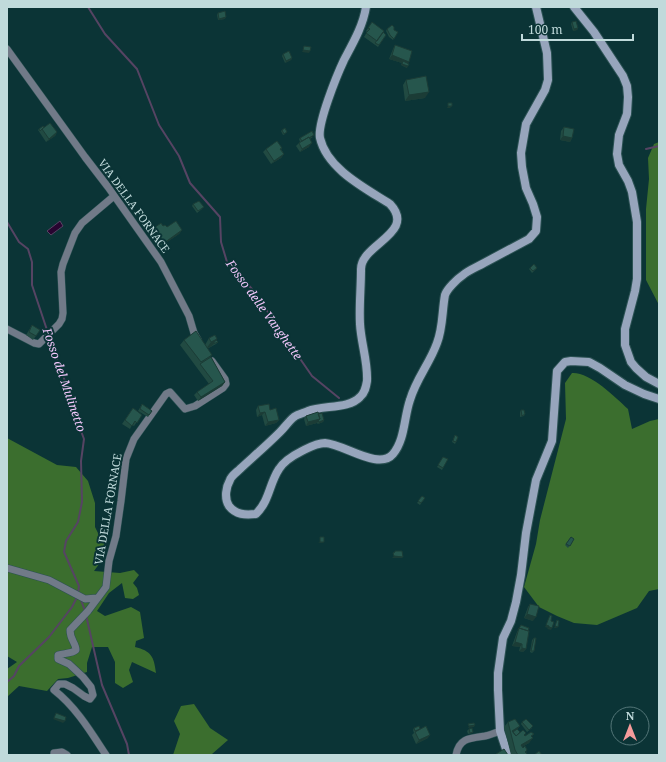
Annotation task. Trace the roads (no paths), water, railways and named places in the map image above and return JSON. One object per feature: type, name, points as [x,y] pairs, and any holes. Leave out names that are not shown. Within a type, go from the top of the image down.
[{"type":"main road","points":[[366,7],[365,15],[359,31],[343,63],[322,118],[320,137],[322,144],[332,162],[348,177],[390,204],[395,209],[397,217],[396,226],[366,258],[361,267],[360,323],[366,365],[367,380],[365,390],[360,398],[352,402],[311,410],[294,416],[280,433],[230,478],[225,495],[227,503],[238,513],[246,515],[256,514],[267,500],[279,468],[289,458],[314,445],[325,443],[339,446],[375,460],[384,460],[394,454],[403,432],[409,400],[438,342],[446,294],[463,275],[529,239],[536,231],[537,217],[526,188],[521,153],[526,124],[545,90],[548,80],[547,52],[536,7]]},
{"type":"main road","points":[[574,7],[594,32],[623,76],[627,86],[627,114],[619,135],[616,154],[619,165],[628,181],[637,222],[637,266],[635,291],[625,329],[625,345],[631,362],[636,368],[646,377],[659,384]]},
{"type":"main road","points":[[508,755],[500,731],[498,673],[503,638],[511,621],[516,602],[526,533],[536,480],[552,441],[556,371],[565,362],[589,362],[625,385],[659,399]]},
{"type":"street","name":"VIA DELLA FORNACE","points":[[7,49],[161,262],[189,316],[194,333],[202,347]]},
{"type":"street","points":[[7,329],[34,343],[39,344],[59,324],[63,313],[61,272],[75,233],[82,223],[114,196]]},
{"type":"street","name":"VIA DELLA FORNACE","points":[[106,755],[73,708],[54,690],[59,684],[65,684],[90,699],[93,694],[91,687],[70,664],[58,659],[58,655],[76,650],[76,646],[70,637],[70,630],[86,614],[106,587],[109,561],[116,536],[126,458],[134,439],[166,394],[170,392],[185,408],[195,406],[223,388],[226,384],[225,379],[206,353]]},
{"type":"street","points":[[7,568],[49,580],[83,598],[97,598]]},
{"type":"street","points":[[456,755],[457,749],[463,741],[471,737],[487,736],[500,731]]},
{"type":"street","points":[[54,755],[54,753],[62,752],[67,755]]},
{"type":"waterway","name":"Fosso delle Vanghette","points":[[88,7],[105,34],[137,69],[159,125],[179,156],[190,183],[220,217],[221,242],[227,262],[252,289],[312,376],[339,398]]},
{"type":"waterway","points":[[646,149],[659,146]]},
{"type":"waterway","name":"Fosso del Mulinetto","points":[[7,222],[19,242],[28,249],[32,262],[32,285],[48,333]]},
{"type":"waterway","name":"Fosso del Mulinetto","points":[[49,337],[66,384],[70,402],[84,439],[81,461],[82,502],[78,522],[66,541],[64,552],[79,586],[78,593]]},
{"type":"waterway","name":"Fosso del Mulinetto","points":[[7,682],[14,676],[19,666],[49,637],[72,607],[77,597]]},
{"type":"waterway","points":[[81,600],[85,611]]},
{"type":"waterway","points":[[86,615],[102,685],[127,744],[129,755]]}]
